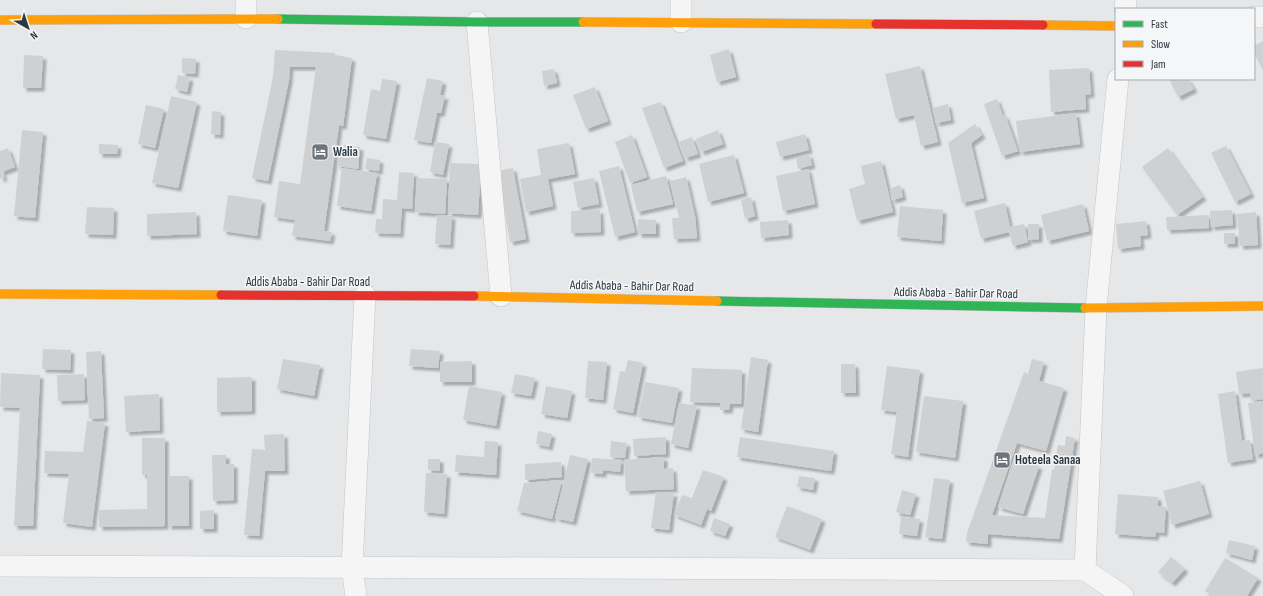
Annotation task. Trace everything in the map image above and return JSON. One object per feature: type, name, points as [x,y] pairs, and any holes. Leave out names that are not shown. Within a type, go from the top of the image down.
[{"type":"main road","points":[[0,20],[246,9],[477,22],[681,22],[1115,26]]},
{"type":"main road","name":"Addis Ababa - Bahir Dar Road","points":[[0,294],[501,296],[1096,308],[1263,306]]},
{"type":"street","points":[[680,0],[681,22]]},
{"type":"street","points":[[477,22],[501,296]]},
{"type":"street","points":[[1085,570],[1096,308],[1118,80]]},
{"type":"street","points":[[356,596],[352,567],[365,295]]},
{"type":"street","points":[[0,566],[1085,570],[1123,596]]},
{"type":"building","points":[[1263,41],[1263,70],[1255,55],[1255,45]]},
{"type":"building","points":[[729,49],[736,77],[717,82],[710,55]]},
{"type":"building","name":"Walia","points":[[275,50],[335,53],[335,55],[352,58],[343,126],[339,125],[324,231],[332,232],[330,241],[292,236],[295,220],[274,217],[279,181],[300,184],[316,67],[290,67],[289,80],[268,181],[252,178],[273,77]]},
{"type":"building","points":[[24,55],[43,56],[41,88],[23,88]]},
{"type":"building","points":[[182,58],[196,59],[195,74],[182,73]]},
{"type":"building","points":[[920,66],[938,142],[921,146],[914,115],[896,119],[885,74]]},
{"type":"building","points":[[1089,68],[1091,94],[1085,95],[1086,109],[1051,112],[1049,70]]},
{"type":"building","points":[[554,69],[557,83],[544,86],[542,71]]},
{"type":"building","points":[[178,75],[190,78],[187,92],[175,89]]},
{"type":"building","points":[[427,78],[443,81],[440,95],[445,96],[441,113],[437,113],[431,143],[414,140]]},
{"type":"building","points":[[382,79],[397,81],[386,139],[363,135],[371,89],[380,91]]},
{"type":"building","points":[[1170,80],[1189,80],[1194,89],[1178,97]]},
{"type":"building","points":[[595,87],[608,121],[586,129],[573,95]]},
{"type":"building","points":[[171,96],[197,102],[178,188],[152,183]]},
{"type":"building","points":[[997,99],[1003,116],[1005,115],[1018,151],[1002,156],[984,104]]},
{"type":"building","points":[[661,102],[683,161],[664,168],[642,108]]},
{"type":"building","points":[[948,104],[951,120],[936,123],[933,108]]},
{"type":"building","points":[[146,105],[164,109],[155,148],[138,144]]},
{"type":"building","points":[[212,111],[221,112],[220,135],[211,134]]},
{"type":"building","points":[[1076,113],[1080,144],[1020,152],[1016,121]]},
{"type":"building","points":[[975,124],[982,135],[971,143],[984,198],[962,203],[948,143]]},
{"type":"building","points":[[22,130],[43,132],[35,218],[14,216]]},
{"type":"building","points":[[718,130],[723,144],[701,152],[696,139]]},
{"type":"building","points":[[805,134],[809,150],[780,157],[776,142]]},
{"type":"building","points":[[632,135],[647,177],[630,183],[615,142]]},
{"type":"building","points":[[692,137],[698,154],[685,158],[679,142]]},
{"type":"building","points":[[435,142],[449,144],[443,175],[430,172]]},
{"type":"building","points":[[569,143],[575,174],[548,179],[553,206],[526,212],[520,179],[541,175],[537,149]]},
{"type":"building","points":[[99,144],[118,145],[117,154],[99,154]]},
{"type":"building","points":[[344,145],[360,147],[358,169],[337,166],[339,153],[342,153]]},
{"type":"building","points":[[1226,146],[1251,194],[1235,202],[1211,153]]},
{"type":"building","points":[[8,148],[15,167],[2,172],[4,177],[0,179],[0,151]]},
{"type":"building","points":[[1168,148],[1203,197],[1177,215],[1142,167]]},
{"type":"building","points":[[809,154],[812,165],[798,169],[796,158]]},
{"type":"building","points":[[734,155],[744,193],[708,202],[699,164]]},
{"type":"building","points":[[367,158],[380,160],[379,171],[365,169]]},
{"type":"building","points":[[881,161],[893,212],[857,221],[849,189],[865,184],[861,166]]},
{"type":"building","points":[[450,163],[481,164],[478,215],[448,213]]},
{"type":"building","points":[[619,166],[635,232],[615,237],[599,171]]},
{"type":"building","points":[[342,168],[377,173],[371,211],[337,206]]},
{"type":"building","points":[[513,168],[526,239],[510,242],[497,171]]},
{"type":"building","points":[[808,169],[815,204],[783,211],[776,176]]},
{"type":"building","points":[[399,172],[414,173],[412,209],[402,208],[400,234],[375,233],[376,219],[382,219],[383,199],[397,200]]},
{"type":"building","points":[[666,176],[673,204],[637,212],[631,185]]},
{"type":"building","points":[[686,177],[695,216],[697,238],[674,239],[672,218],[679,218],[670,181]]},
{"type":"building","points":[[417,178],[447,179],[445,214],[415,212]]},
{"type":"building","points":[[594,178],[599,204],[578,208],[573,182]]},
{"type":"building","points":[[900,185],[903,197],[892,200],[890,188]]},
{"type":"building","points":[[228,195],[262,200],[257,236],[223,231]]},
{"type":"building","points":[[751,197],[755,216],[745,219],[741,200]]},
{"type":"building","points":[[1005,203],[1010,227],[1024,224],[1028,242],[1013,246],[1009,232],[981,239],[974,211]]},
{"type":"building","points":[[1083,204],[1089,231],[1047,241],[1041,215]]},
{"type":"building","points":[[900,206],[943,210],[941,241],[897,237]]},
{"type":"building","points":[[87,207],[114,208],[113,235],[85,234]]},
{"type":"building","points":[[600,210],[601,232],[571,233],[571,211]]},
{"type":"building","points":[[1232,210],[1233,225],[1211,227],[1210,211]]},
{"type":"building","points":[[196,212],[197,234],[147,236],[147,214]]},
{"type":"building","points":[[1256,212],[1258,245],[1240,246],[1237,214]]},
{"type":"building","points":[[437,215],[452,216],[450,245],[435,244]]},
{"type":"building","points":[[1209,215],[1209,228],[1167,230],[1166,217]]},
{"type":"building","points":[[638,219],[656,220],[656,234],[638,234]]},
{"type":"building","points":[[788,220],[789,235],[761,238],[760,222]]},
{"type":"building","points":[[1146,221],[1148,235],[1140,236],[1141,246],[1118,249],[1116,224]]},
{"type":"building","points":[[1028,224],[1039,224],[1039,239],[1028,240]]},
{"type":"building","points":[[1224,233],[1235,233],[1235,244],[1224,244]]},
{"type":"building","points":[[43,349],[71,350],[70,370],[42,369]]},
{"type":"building","points":[[411,349],[440,351],[438,368],[409,366]]},
{"type":"building","points":[[101,351],[104,418],[89,419],[86,352]]},
{"type":"building","points":[[751,357],[768,360],[758,432],[741,429]]},
{"type":"building","points":[[283,359],[320,365],[314,396],[277,389]]},
{"type":"building","name":"Hoteela Sanaa","points":[[1032,359],[1044,362],[1039,381],[1064,388],[1046,451],[1017,443],[992,515],[1045,518],[1052,469],[1054,470],[1058,445],[1065,446],[1066,436],[1075,438],[1059,539],[988,534],[988,544],[966,542],[967,533],[1024,372],[1028,374]]},
{"type":"building","points":[[628,360],[643,363],[633,413],[613,409],[620,371],[625,372]]},
{"type":"building","points":[[472,361],[472,382],[440,382],[440,362]]},
{"type":"building","points":[[588,361],[607,362],[603,400],[585,398]]},
{"type":"building","points":[[841,364],[855,364],[856,393],[841,393]]},
{"type":"building","points":[[887,366],[920,370],[908,457],[891,454],[897,412],[881,410]]},
{"type":"building","points":[[692,368],[742,370],[741,404],[730,404],[729,410],[720,410],[720,403],[690,402]]},
{"type":"building","points":[[1263,368],[1263,399],[1251,401],[1250,393],[1239,394],[1236,372]]},
{"type":"building","points":[[1,373],[40,375],[33,526],[14,526],[20,408],[0,407]]},
{"type":"building","points":[[84,374],[85,400],[58,401],[57,375]]},
{"type":"building","points":[[515,374],[535,378],[531,396],[511,393]]},
{"type":"building","points":[[252,377],[252,411],[217,412],[217,378]]},
{"type":"building","points":[[645,382],[679,388],[672,423],[638,417]]},
{"type":"building","points":[[469,386],[502,392],[496,426],[463,420]]},
{"type":"building","points":[[546,386],[572,391],[567,418],[541,414]]},
{"type":"building","points":[[1235,391],[1242,441],[1250,440],[1253,459],[1228,463],[1218,394]]},
{"type":"building","points":[[159,394],[160,430],[126,432],[124,396]]},
{"type":"building","points":[[924,396],[963,401],[955,458],[916,452]]},
{"type":"building","points":[[1263,401],[1263,453],[1255,455],[1248,403]]},
{"type":"building","points":[[679,403],[697,406],[688,448],[671,444]]},
{"type":"building","points":[[87,421],[105,423],[92,527],[63,523],[69,474],[44,473],[45,451],[83,452]]},
{"type":"building","points":[[538,431],[552,434],[549,447],[536,444]]},
{"type":"building","points":[[284,434],[285,471],[265,471],[259,536],[244,535],[252,449],[265,450],[264,435]]},
{"type":"building","points":[[666,437],[666,454],[634,456],[633,439]]},
{"type":"building","points":[[740,437],[834,451],[831,471],[737,457]]},
{"type":"building","points":[[142,438],[165,438],[165,526],[99,527],[99,510],[147,509],[147,475],[142,475]]},
{"type":"building","points":[[485,441],[498,442],[496,475],[455,472],[456,455],[484,457]]},
{"type":"building","points":[[611,441],[627,443],[625,458],[610,457]]},
{"type":"building","points":[[212,455],[226,455],[226,464],[234,464],[234,500],[213,501]]},
{"type":"building","points":[[570,455],[588,459],[573,522],[555,518]]},
{"type":"building","points":[[664,457],[664,469],[673,468],[674,489],[626,491],[624,460]]},
{"type":"building","points":[[592,458],[621,460],[620,472],[603,470],[603,474],[591,473]]},
{"type":"building","points":[[1014,458],[1039,466],[1023,514],[998,507]]},
{"type":"building","points":[[428,459],[440,459],[440,471],[428,470]]},
{"type":"building","points":[[561,462],[562,477],[525,480],[525,464]]},
{"type":"building","points":[[703,470],[724,477],[711,511],[707,509],[701,525],[674,515],[682,495],[692,498]]},
{"type":"building","points":[[426,473],[447,474],[444,514],[424,512]]},
{"type":"building","points":[[168,476],[189,476],[189,526],[168,526]]},
{"type":"building","points":[[799,476],[815,478],[813,490],[797,487]]},
{"type":"building","points":[[934,478],[950,480],[942,539],[925,537]]},
{"type":"building","points":[[562,480],[552,519],[517,511],[524,483]]},
{"type":"building","points":[[1200,481],[1209,514],[1172,525],[1163,491]]},
{"type":"building","points":[[902,490],[916,494],[910,515],[896,512]]},
{"type":"building","points":[[656,492],[674,493],[669,530],[651,528]]},
{"type":"building","points":[[1118,494],[1158,497],[1158,506],[1166,507],[1164,533],[1156,532],[1155,537],[1115,534]]},
{"type":"building","points":[[787,506],[822,519],[810,550],[775,537]]},
{"type":"building","points":[[214,510],[214,529],[200,529],[200,511]]},
{"type":"building","points":[[901,517],[920,519],[917,536],[899,534]]},
{"type":"building","points":[[714,518],[730,524],[725,536],[710,531]]},
{"type":"building","points":[[1229,540],[1255,546],[1252,560],[1226,553]]},
{"type":"building","points":[[1171,557],[1185,569],[1172,583],[1158,572]]},
{"type":"building","points":[[1225,558],[1258,578],[1247,596],[1213,596],[1205,591]]},
{"type":"traffic: fast","points":[[278,19],[583,22]]},
{"type":"traffic: fast","points":[[717,301],[1085,308]]},
{"type":"traffic: slow","points":[[0,20],[278,19]]},
{"type":"traffic: slow","points":[[583,22],[876,24]]},
{"type":"traffic: slow","points":[[1043,25],[1115,26]]},
{"type":"traffic: slow","points":[[0,294],[221,295]]},
{"type":"traffic: slow","points":[[474,296],[717,301]]},
{"type":"traffic: slow","points":[[1085,308],[1263,306]]},
{"type":"traffic: jam","points":[[876,24],[1043,25]]},
{"type":"traffic: jam","points":[[221,295],[474,296]]},
{"type":"place","name":"Walia","points":[[320,152]]},
{"type":"place","name":"Hoteela Sanaa","points":[[1002,460]]}]
